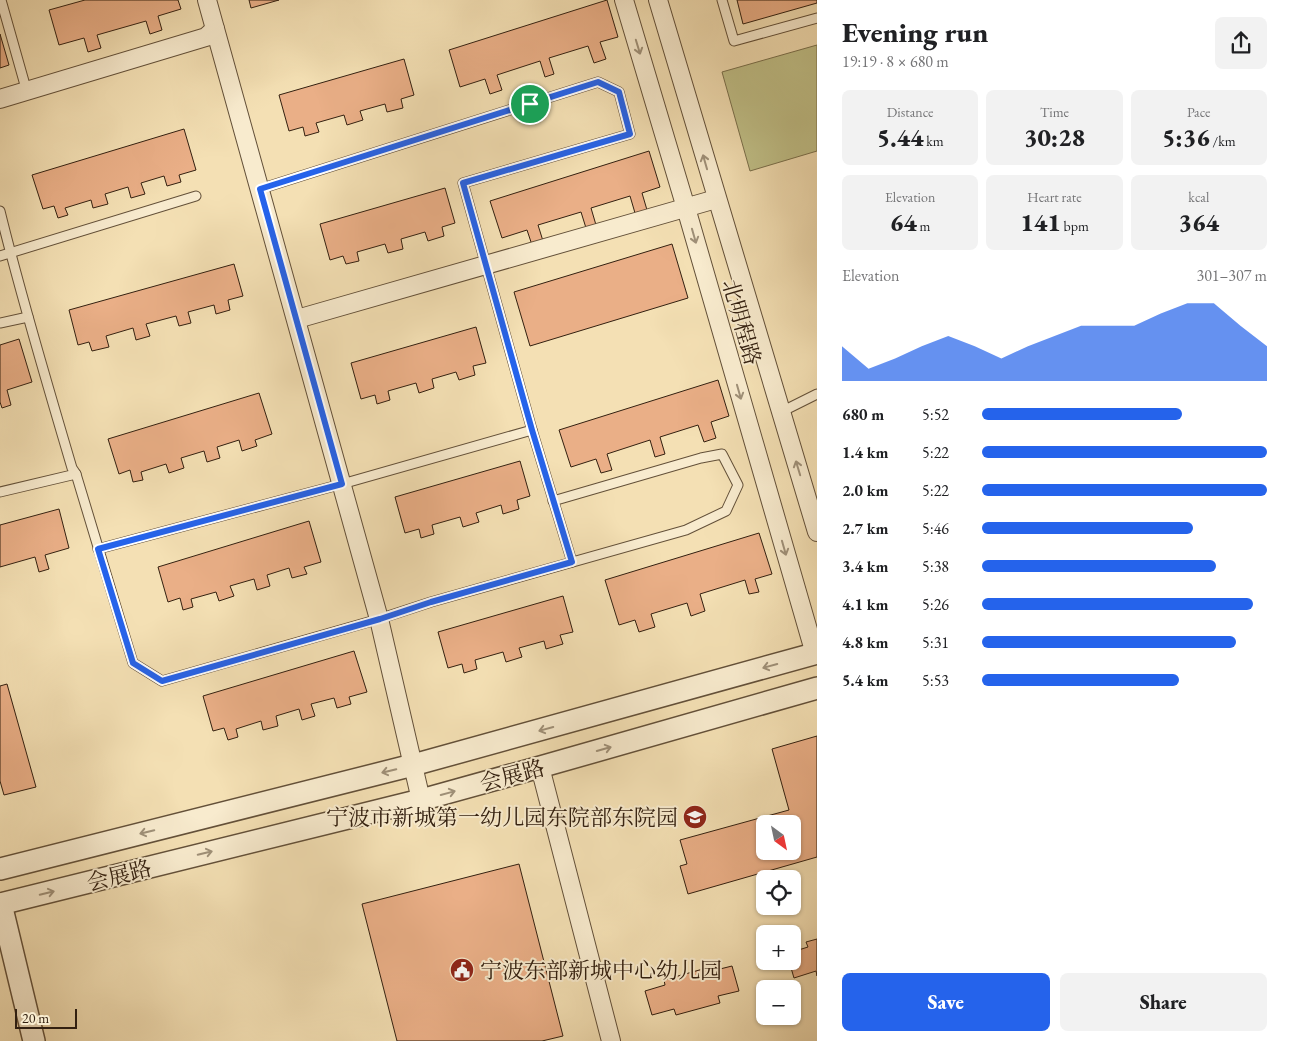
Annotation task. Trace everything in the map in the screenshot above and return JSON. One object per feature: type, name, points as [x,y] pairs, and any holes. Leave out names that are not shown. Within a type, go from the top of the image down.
[{"type":"street","points":[[207,0],[380,619],[422,800]]},
{"type":"street","name":"北明程路","points":[[624,0],[816,654]]},
{"type":"street","name":"北明程路","points":[[658,0],[817,532]]},
{"type":"street","points":[[0,100],[206,38],[215,29]]},
{"type":"street","points":[[296,319],[716,199]]},
{"type":"street","name":"会展路","points":[[0,869],[413,765],[816,654]]},
{"type":"street","name":"会展路","points":[[1,904],[422,800],[817,688]]},
{"type":"street","points":[[540,767],[611,1041]]},
{"type":"street","points":[[1,904],[34,1041]]},
{"type":"lane","points":[[1,0],[27,92]]},
{"type":"lane","points":[[722,0],[734,41],[817,18]]},
{"type":"lane","points":[[260,189],[598,82],[619,92],[630,134],[463,183],[532,430],[572,562]]},
{"type":"lane","points":[[0,256],[196,196]]},
{"type":"lane","points":[[0,211],[10,253],[72,468],[76,474],[133,663],[162,681],[686,530],[726,510],[738,485],[722,454],[701,458],[553,501]]},
{"type":"lane","points":[[0,323],[28,317]]},
{"type":"lane","points":[[781,412],[817,394]]},
{"type":"lane","points":[[98,549],[342,484],[532,430]]},
{"type":"lane","points":[[0,492],[76,474]]},
{"type":"green space","points":[[817,45],[817,151],[750,171],[722,72]]},
{"type":"building","points":[[85,0],[178,0],[181,9],[158,16],[162,30],[150,34],[146,21],[97,35],[101,48],[88,52],[84,38],[59,45],[49,10]]},
{"type":"building","points":[[249,0],[279,0],[251,8]]},
{"type":"building","points":[[607,0],[618,37],[600,42],[606,59],[594,63],[588,46],[549,58],[554,74],[545,77],[540,61],[497,75],[502,90],[490,94],[485,79],[460,87],[449,50]]},
{"type":"building","points":[[737,0],[817,0],[817,3],[743,24]]},
{"type":"building","points":[[0,34],[9,65],[0,68]]},
{"type":"building","points":[[404,59],[414,95],[401,99],[403,108],[387,112],[385,104],[360,111],[363,120],[347,125],[344,115],[316,123],[319,132],[305,136],[303,127],[289,131],[279,95]]},
{"type":"building","points":[[184,129],[196,170],[179,175],[181,182],[167,186],[164,176],[141,183],[145,194],[131,198],[128,187],[105,194],[108,204],[93,208],[91,200],[65,208],[68,215],[58,218],[54,206],[43,209],[32,175]]},
{"type":"building","points":[[649,151],[660,187],[642,193],[647,210],[635,213],[630,196],[591,208],[596,225],[586,228],[581,212],[538,225],[543,241],[532,245],[527,230],[502,238],[490,201]]},
{"type":"building","points":[[445,188],[455,223],[442,227],[444,236],[428,241],[425,232],[401,239],[403,249],[388,253],[385,244],[357,252],[359,261],[346,264],[343,256],[330,260],[320,224]]},
{"type":"building","points":[[672,244],[688,298],[530,346],[514,292]]},
{"type":"building","points":[[234,264],[243,296],[228,300],[230,310],[216,314],[214,305],[188,312],[191,323],[179,326],[176,316],[146,324],[150,336],[136,340],[133,328],[106,336],[109,347],[92,351],[89,342],[78,345],[69,310]]},
{"type":"building","points":[[476,327],[486,363],[473,366],[475,375],[459,380],[456,372],[432,379],[434,388],[419,393],[416,383],[388,391],[390,400],[377,404],[375,395],[361,399],[351,363]]},
{"type":"building","points":[[19,339],[32,382],[7,390],[11,405],[2,408],[0,402],[0,345]]},
{"type":"building","points":[[718,380],[729,416],[711,422],[716,438],[704,442],[698,425],[660,437],[665,454],[655,457],[650,440],[607,454],[612,470],[601,473],[596,459],[571,467],[559,430]]},
{"type":"building","points":[[259,393],[272,434],[255,440],[257,446],[242,451],[239,440],[217,447],[220,458],[207,462],[204,451],[181,458],[184,468],[169,473],[166,464],[141,472],[143,480],[133,482],[130,470],[119,474],[108,439]]},
{"type":"building","points":[[520,461],[530,496],[517,500],[519,509],[503,514],[501,505],[476,513],[479,522],[463,527],[460,517],[432,525],[434,534],[421,538],[419,529],[405,533],[395,497]]},
{"type":"building","points":[[59,509],[69,548],[45,555],[49,569],[39,572],[35,557],[0,567],[0,525]]},
{"type":"building","points":[[309,521],[321,562],[304,567],[307,574],[292,578],[289,568],[267,575],[270,586],[257,590],[254,579],[230,586],[234,596],[219,601],[216,592],[191,599],[193,607],[183,610],[180,598],[168,602],[158,567]]},
{"type":"building","points":[[759,533],[772,574],[755,579],[759,592],[749,594],[745,580],[700,594],[705,611],[691,616],[687,603],[651,614],[655,627],[639,632],[635,620],[619,625],[605,580]]},
{"type":"building","points":[[563,596],[573,632],[560,635],[563,644],[546,649],[544,641],[519,648],[522,657],[506,662],[503,652],[475,660],[477,669],[464,673],[462,664],[448,668],[438,632]]},
{"type":"building","points":[[354,651],[367,692],[349,697],[351,704],[337,708],[334,698],[311,704],[315,716],[302,720],[299,709],[276,716],[278,726],[263,730],[261,721],[236,729],[238,737],[228,740],[224,728],[213,731],[203,696]]},
{"type":"building","points":[[7,684],[36,787],[4,795],[0,781],[0,686]]},
{"type":"building","points":[[817,736],[817,857],[772,870],[756,870],[756,874],[688,894],[680,866],[687,864],[680,840],[756,819],[756,860],[801,860],[801,815],[771,815],[789,810],[772,749]]},
{"type":"building","name":"宁波东部新城中心幼儿园","points":[[519,864],[563,1036],[542,1041],[397,1041],[362,904]]},
{"type":"building","points":[[817,939],[817,976],[816,971],[794,978],[792,970],[801,970],[801,949],[808,947],[806,942]]},
{"type":"building","points":[[732,966],[739,991],[718,996],[720,1003],[676,1015],[674,1009],[652,1015],[645,991],[665,985],[664,980],[710,967],[712,971]]},
{"type":"place","name":"宁波市新城第一幼儿园东院部东院园","points":[[695,817]]},
{"type":"place","name":"宁波东部新城中心幼儿园","points":[[462,970]]},
{"type":"route","points":[[598,82],[619,92],[630,134],[463,183],[532,430],[572,562],[162,681],[133,663],[98,549],[342,484],[260,189],[530,104],[598,82]]}]
